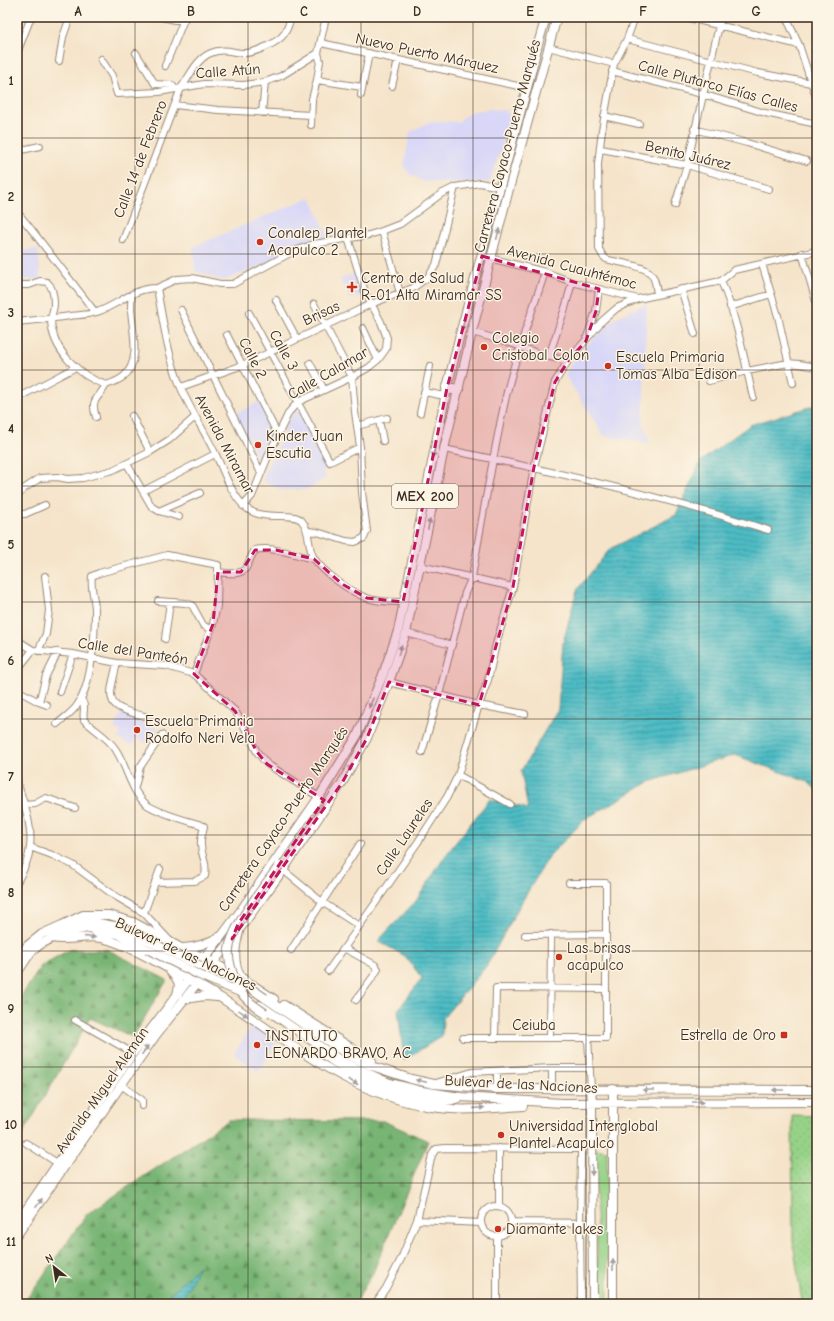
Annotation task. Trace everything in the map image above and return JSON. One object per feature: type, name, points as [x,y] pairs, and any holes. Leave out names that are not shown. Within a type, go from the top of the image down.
[{"type":"highway","points":[[446,392],[458,390]]},
{"type":"main road","name":"Carretera Cayaco-Puerto Marqués","points":[[204,958],[239,913],[342,761],[357,736],[382,677],[398,631],[402,602],[446,392],[546,17]]},
{"type":"main road","name":"Carretera Cayaco-Puerto Marqués","points":[[213,963],[240,928],[342,782],[367,738],[389,682],[406,633],[444,449],[472,332],[509,189],[557,17]]},
{"type":"main road","points":[[342,761],[333,787],[281,868],[238,924],[228,950],[230,963],[238,990],[251,1004],[340,1066],[380,1087],[412,1097],[448,1102],[462,1097]]},
{"type":"main road","points":[[62,925],[83,915],[109,916],[132,922],[242,978],[384,1069]]},
{"type":"main road","name":"Bulevar de las Naciones","points":[[17,960],[27,946],[42,934],[62,925],[87,921],[119,931],[246,985],[348,1055],[372,1066],[412,1079],[434,1084],[497,1089],[817,1090]]},
{"type":"main road","name":"Bulevar de las Naciones","points":[[17,974],[31,952],[41,944],[62,933],[88,928],[119,931],[199,975],[242,994],[343,1062],[387,1082],[422,1091],[462,1097],[562,1103],[817,1102]]},
{"type":"main road","points":[[240,928],[234,955],[237,969],[242,978]]},
{"type":"main road","points":[[52,938],[62,940],[85,936],[107,939],[135,950],[221,998],[327,1068],[360,1086],[392,1098],[432,1107],[465,1109],[562,1103]]},
{"type":"main road","points":[[177,946],[192,948],[220,937]]},
{"type":"main road","name":"Avenida Miguel Alemán","points":[[17,1223],[133,1054],[192,982],[204,958]]},
{"type":"main road","name":"Avenida Miguel Alemán","points":[[192,982],[213,963]]},
{"type":"main road","points":[[167,968],[175,976],[179,983],[180,998],[205,996],[221,998]]},
{"type":"main road","name":"Avenida Miguel Alemán","points":[[17,1235],[180,998]]},
{"type":"main road","points":[[591,1089],[593,1304]]},
{"type":"main road","points":[[613,1089],[613,1304]]},
{"type":"street","points":[[17,53],[31,17]]},
{"type":"street","points":[[59,61],[63,37],[70,17]]},
{"type":"street","points":[[162,17],[175,20],[184,19],[165,66]]},
{"type":"street","name":"Calle 14 de Febrero","points":[[123,240],[175,105],[178,88],[202,58],[218,51],[251,53],[258,50],[284,36],[291,17]]},
{"type":"street","points":[[311,125],[312,99],[320,61],[318,53],[326,17]]},
{"type":"street","points":[[635,17],[627,39],[614,64],[604,116],[598,164],[599,249],[603,256],[614,262],[642,268],[651,273],[657,295]]},
{"type":"street","points":[[685,17],[799,45]]},
{"type":"street","points":[[675,205],[686,165],[702,94],[712,61],[721,17]]},
{"type":"street","points":[[786,17],[799,45],[817,100]]},
{"type":"street","points":[[627,39],[758,73],[811,83]]},
{"type":"street","name":"Nuevo Puerto Márquez","points":[[321,43],[527,88]]},
{"type":"street","points":[[548,46],[614,64]]},
{"type":"street","points":[[136,53],[155,84],[178,88]]},
{"type":"street","name":"Calle Atún","points":[[178,88],[204,84],[244,85],[265,82],[281,76],[318,53]]},
{"type":"street","points":[[360,95],[369,54]]},
{"type":"street","points":[[101,60],[112,76],[117,94],[159,92],[178,88]]},
{"type":"street","points":[[392,86],[398,60]]},
{"type":"street","name":"Calle Plutarco Elías Calles","points":[[612,71],[702,94],[765,113],[817,124]]},
{"type":"street","points":[[317,80],[362,87]]},
{"type":"street","points":[[262,113],[265,82]]},
{"type":"street","points":[[175,105],[262,113],[311,115]]},
{"type":"street","points":[[604,116],[639,124]]},
{"type":"street","points":[[694,129],[807,161]]},
{"type":"street","points":[[17,151],[40,146]]},
{"type":"street","name":"Benito Juárez","points":[[601,149],[686,165],[769,189]]},
{"type":"street","points":[[17,322],[51,319],[95,312],[106,309],[138,290],[157,288],[177,279],[192,278],[220,284],[233,284],[292,252],[314,244],[369,235],[400,224],[441,194],[455,188],[480,183],[500,187]]},
{"type":"street","name":"Brisas","points":[[181,387],[243,365],[371,304],[413,288],[428,277],[436,265],[455,188]]},
{"type":"street","points":[[17,212],[95,312]]},
{"type":"street","points":[[382,231],[400,293]]},
{"type":"street","name":"Calle Calamar","points":[[243,506],[252,496],[289,412],[298,402],[368,368],[378,360],[386,349],[387,338],[363,284],[348,238]]},
{"type":"street","name":"Avenida Cuauhtémoc","points":[[482,256],[545,272],[572,282],[638,299],[721,281],[734,270],[802,253],[817,251]]},
{"type":"street","points":[[802,253],[817,305]]},
{"type":"street","points":[[762,264],[778,316],[793,383]]},
{"type":"street","points":[[422,752],[439,695],[465,593],[472,577],[493,459],[508,391],[520,347],[545,272]]},
{"type":"street","points":[[17,285],[29,285],[40,281],[47,282],[51,286],[54,304],[51,319],[56,341],[64,356],[93,380],[106,385]]},
{"type":"street","points":[[721,281],[742,347],[753,397]]},
{"type":"street","points":[[549,356],[572,282]]},
{"type":"street","name":"Avenida Miramar","points":[[157,288],[172,361],[181,387],[228,482],[243,506],[255,514],[295,517],[302,520],[308,532]]},
{"type":"street","points":[[586,341],[596,311],[599,289]]},
{"type":"street","points":[[681,289],[695,334]]},
{"type":"street","points":[[96,417],[93,407],[94,400],[102,393],[106,385],[124,377],[130,369],[133,360],[134,346],[131,309],[132,294]]},
{"type":"street","points":[[730,306],[771,294]]},
{"type":"street","name":"Calle Laureles","points":[[328,971],[418,842],[447,797],[458,775],[488,680],[496,644],[513,587],[534,467],[555,382],[568,361],[602,321],[617,308],[638,299]]},
{"type":"street","points":[[276,300],[297,339]]},
{"type":"street","points":[[314,304],[352,377],[367,531],[364,538],[355,542],[346,541],[317,532],[308,532],[310,549],[314,559],[327,572],[358,594],[376,600],[402,602]]},
{"type":"street","points":[[181,310],[261,474]]},
{"type":"street","name":"Calle 3","points":[[250,314],[269,352],[330,462],[360,447]]},
{"type":"street","points":[[363,328],[378,360]]},
{"type":"street","points":[[472,332],[568,361]]},
{"type":"street","name":"Calle 2","points":[[226,336],[243,365],[278,435]]},
{"type":"street","points":[[310,363],[324,390]]},
{"type":"street","points":[[709,381],[747,371],[788,363],[817,367]]},
{"type":"street","points":[[420,413],[430,366]]},
{"type":"street","points":[[17,398],[76,367]]},
{"type":"street","points":[[424,392],[446,392]]},
{"type":"street","points":[[132,416],[150,452]]},
{"type":"street","points":[[17,496],[25,488],[40,478],[83,478],[113,470],[127,464],[169,440],[195,417]]},
{"type":"street","points":[[357,426],[388,418]]},
{"type":"street","points":[[380,420],[383,441]]},
{"type":"street","points":[[444,449],[608,484],[711,512],[768,530]]},
{"type":"street","points":[[143,492],[215,454]]},
{"type":"street","points":[[127,464],[152,507],[159,511],[179,517]]},
{"type":"street","points":[[159,511],[200,493]]},
{"type":"street","points":[[17,514],[26,514],[45,505]]},
{"type":"street","points":[[218,572],[241,572],[246,568],[255,550],[261,549],[276,550],[314,559]]},
{"type":"street","points":[[58,724],[81,699],[89,676],[95,631],[95,608],[91,582],[92,576],[99,573],[167,556],[218,565],[217,606],[211,630],[194,674]]},
{"type":"street","points":[[420,566],[513,587]]},
{"type":"street","points":[[17,670],[35,650],[46,634],[49,610],[45,576]]},
{"type":"street","points":[[158,601],[185,603],[192,606],[203,625],[211,630]]},
{"type":"street","points":[[165,640],[170,602]]},
{"type":"street","points":[[406,633],[452,645]]},
{"type":"street","points":[[17,640],[35,650]]},
{"type":"street","name":"Calle del Panteón","points":[[35,650],[73,654],[116,663],[166,666],[194,674],[235,711],[257,752],[267,764],[319,797]]},
{"type":"street","points":[[39,702],[46,676],[58,652]]},
{"type":"street","points":[[60,692],[73,654]]},
{"type":"street","points":[[116,663],[112,683],[112,700],[116,707],[127,712],[144,716]]},
{"type":"street","points":[[389,682],[479,705],[525,714]]},
{"type":"street","points":[[17,690],[47,705]]},
{"type":"street","points":[[81,699],[85,707],[83,716],[84,720],[109,739],[117,750],[128,777],[147,804],[161,811],[204,826],[200,843],[207,867],[205,876],[195,881],[155,882]]},
{"type":"street","points":[[134,787],[140,767],[162,735]]},
{"type":"street","points":[[458,775],[510,804]]},
{"type":"street","points":[[17,781],[28,821],[30,847],[23,871],[17,882]]},
{"type":"street","points":[[24,806],[35,804],[46,798],[75,808]]},
{"type":"street","points":[[290,950],[360,844]]},
{"type":"street","points":[[30,847],[73,865],[115,896],[144,913],[177,946]]},
{"type":"street","points":[[281,868],[322,902],[359,926]]},
{"type":"street","points":[[144,913],[160,869]]},
{"type":"street","points":[[495,1038],[496,988],[605,988],[606,883],[569,883]]},
{"type":"street","points":[[550,1038],[551,934]]},
{"type":"street","points":[[525,935],[606,934]]},
{"type":"street","points":[[344,948],[375,965],[378,969],[376,974],[356,1000]]},
{"type":"street","name":"Ceiuba","points":[[462,1038],[606,1038],[605,988]]},
{"type":"street","points":[[75,1020],[133,1054]]},
{"type":"street","points":[[588,1038],[591,1089]]},
{"type":"street","points":[[434,1084],[472,1072],[552,1068],[589,1068]]},
{"type":"street","points":[[552,1068],[552,1089]]},
{"type":"street","points":[[497,1071],[497,1089]]},
{"type":"street","points":[[121,1085],[142,1100],[142,1106]]},
{"type":"street","points":[[26,1143],[58,1164]]},
{"type":"street","points":[[377,1304],[377,1301],[386,1288],[401,1259],[417,1220],[432,1155],[436,1149],[445,1148],[580,1149],[581,1304]]},
{"type":"street","points":[[498,1206],[499,1148]]},
{"type":"street","points":[[498,1206],[506,1210],[511,1218],[511,1222],[509,1229],[504,1234],[497,1237],[486,1233],[481,1223],[482,1216],[486,1210],[498,1206]]},
{"type":"street","points":[[417,1220],[481,1223]]},
{"type":"street","points":[[511,1222],[592,1223]]},
{"type":"street","points":[[497,1237],[497,1304]]},
{"type":"highlighted area","points":[[482,256],[599,289],[596,311],[586,341],[568,361],[555,382],[534,467],[513,587],[479,705],[389,682],[367,738],[342,783],[232,939],[238,924],[324,800],[267,764],[257,752],[235,711],[194,674],[213,624],[218,572],[241,572],[255,550],[276,550],[314,559],[342,584],[367,598],[403,602],[447,388]]},
{"type":"shaded area","points":[[492,109],[508,111],[509,123],[490,182],[424,182],[409,174],[404,166],[410,132],[431,121],[459,122],[463,117],[473,111]]},
{"type":"shaded area","name":"Conalep Plantel Acapulco 2","points":[[311,197],[328,237],[224,281],[195,271],[193,247]]},
{"type":"shaded area","points":[[39,249],[40,279],[17,280],[17,251]]},
{"type":"shaded area","name":"Centro de Salud R-01 Alta Miramar SS","points":[[356,273],[364,294],[350,299],[340,279]]},
{"type":"shaded area","name":"Escuela Primaria Tomas Alba Edison","points":[[647,303],[643,421],[650,444],[604,436],[565,375],[576,356],[615,318]]},
{"type":"shaded area","name":"Kinder Juan Escutia","points":[[260,401],[274,430],[258,461],[236,414]]},
{"type":"shaded area","points":[[298,407],[331,466],[322,471],[327,478],[305,490],[280,490],[263,481],[263,477],[292,413]]},
{"type":"shaded area","name":"Escuela Primaria Rodolfo Neri Vela","points":[[122,712],[158,729],[150,744],[136,738],[132,746],[118,739],[121,732],[114,728]]},
{"type":"shaded area","name":"INSTITUTO LEONARDO BRAVO, AC","points":[[253,1023],[279,1037],[259,1072],[234,1054]]},
{"type":"green space","points":[[69,950],[108,950],[167,980],[133,1037],[90,1018],[17,1144],[17,1003],[42,965]]},
{"type":"green space","points":[[792,1115],[817,1116],[817,1304],[803,1304],[793,1242]]},
{"type":"green space","points":[[229,1120],[383,1121],[428,1141],[372,1275],[354,1304],[23,1304],[87,1214]]},
{"type":"green space","points":[[594,1149],[607,1151],[608,1304],[599,1304]]},
{"type":"water","points":[[817,405],[817,790],[808,782],[735,755],[649,782],[585,819],[550,855],[521,903],[487,965],[443,1018],[442,1036],[404,1060],[398,1010],[422,978],[405,956],[378,941],[416,901],[446,855],[490,799],[528,809],[521,771],[558,709],[563,643],[577,590],[610,549],[676,515],[701,461],[750,425]]},
{"type":"water","points":[[199,1266],[185,1295],[178,1304],[158,1304],[163,1301]]},
{"type":"place","name":"Conalep Plantel Acapulco 2","points":[[260,242]]},
{"type":"place","name":"Centro de Salud R-01 Alta Miramar SS","points":[[352,287]]},
{"type":"place","name":"Colegio Cristobal Colon","points":[[484,347]]},
{"type":"place","name":"Escuela Primaria Tomas Alba Edison","points":[[608,366]]},
{"type":"place","name":"Kinder Juan Escutia","points":[[258,445]]},
{"type":"place","name":"Escuela Primaria Rodolfo Neri Vela","points":[[137,730]]},
{"type":"place","name":"Las brisas acapulco","points":[[559,957]]},
{"type":"place","name":"Estrella de Oro","points":[[784,1035]]},
{"type":"place","name":"INSTITUTO LEONARDO BRAVO, AC","points":[[257,1045]]},
{"type":"place","name":"Universidad Interglobal Plantel Acapulco","points":[[501,1135]]},
{"type":"place","name":"Diamante lakes","points":[[498,1229]]}]
